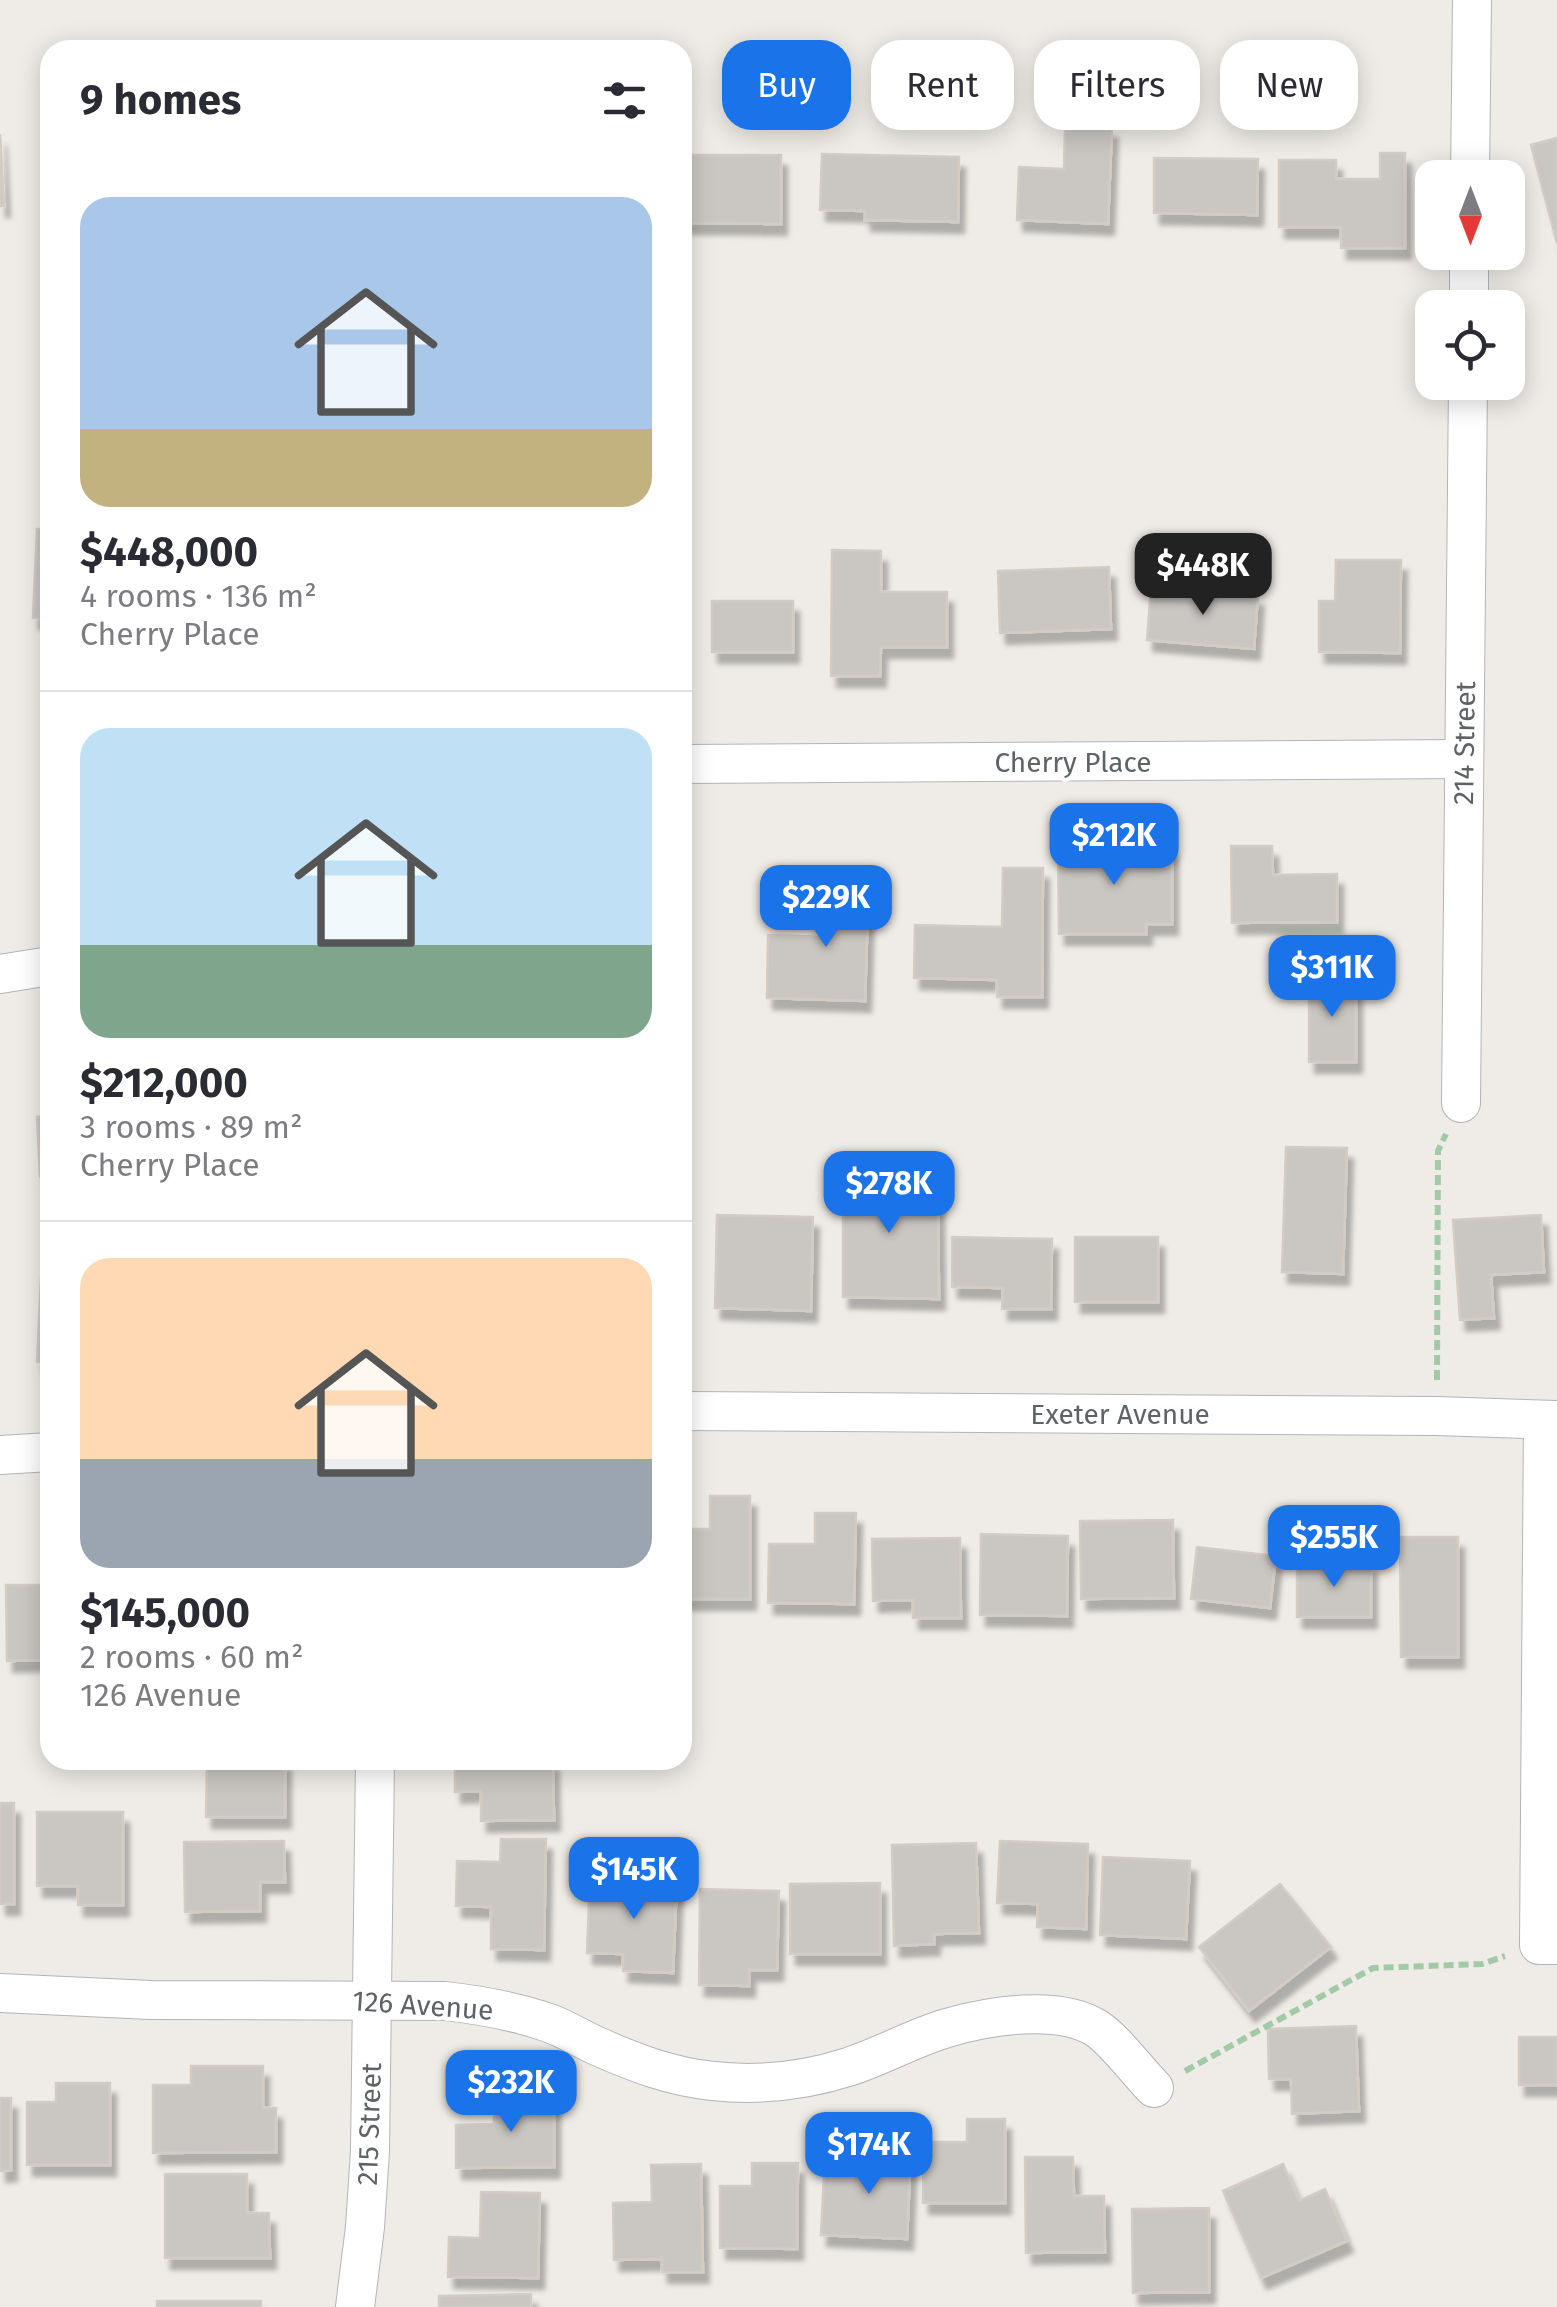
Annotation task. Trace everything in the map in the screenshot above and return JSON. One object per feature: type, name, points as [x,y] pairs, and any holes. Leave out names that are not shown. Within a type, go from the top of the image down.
[{"type":"street","points":[[1470,160],[1472,0]]},
{"type":"street","name":"214 Street","points":[[1461,1103],[1468,400]]},
{"type":"street","name":"Cherry Place","points":[[692,764],[1463,758]]},
{"type":"street","points":[[0,974],[40,968]]},
{"type":"street","name":"Exeter Avenue","points":[[692,1411],[1550,1420]]},
{"type":"street","points":[[1548,1945],[1550,1420]]},
{"type":"street","points":[[0,1455],[40,1453]]},
{"type":"street","name":"215 Street","points":[[355,2307],[370,2151],[376,1770]]},
{"type":"street","name":"126 Avenue","points":[[0,1993],[152,2000],[445,2000],[481,2005],[552,2024],[655,2070],[741,2083],[792,2080],[834,2071],[948,2028],[982,2020],[1014,2015],[1064,2017],[1099,2030],[1154,2088]]},
{"type":"path","points":[[1436,1416],[1438,1152],[1461,1103]]},
{"type":"path","points":[[1154,2088],[1373,1968],[1482,1964],[1548,1945]]},
{"type":"building","points":[[1065,130],[1112,130],[1108,224],[1017,220],[1019,167],[1064,169]]},
{"type":"building","points":[[0,134],[4,206],[0,206]]},
{"type":"building","points":[[1557,138],[1557,243],[1531,145]]},
{"type":"building","points":[[1380,153],[1405,153],[1405,248],[1341,248],[1341,227],[1279,227],[1279,160],[1336,160],[1336,179],[1380,179]]},
{"type":"building","points":[[822,154],[959,157],[958,222],[865,220],[865,211],[820,210]]},
{"type":"building","points":[[692,155],[781,155],[781,224],[692,223]]},
{"type":"building","points":[[1154,158],[1258,159],[1257,215],[1154,213]]},
{"type":"building","points":[[37,529],[40,529],[40,618],[33,618]]},
{"type":"building","points":[[832,550],[881,551],[881,592],[947,592],[947,647],[881,647],[880,676],[831,676]]},
{"type":"building","points":[[1336,560],[1401,560],[1400,653],[1319,652],[1319,601],[1335,601]]},
{"type":"building","points":[[1109,567],[1111,629],[1000,633],[998,571]]},
{"type":"building","points":[[1151,587],[1258,595],[1254,649],[1147,640]]},
{"type":"building","points":[[712,601],[793,601],[793,652],[712,652]]},
{"type":"building","points":[[1058,845],[1172,845],[1172,924],[1146,924],[1146,934],[1059,934]]},
{"type":"building","points":[[1231,846],[1272,846],[1273,875],[1337,874],[1337,922],[1232,923]]},
{"type":"building","points":[[1003,868],[1043,868],[1042,997],[997,997],[997,980],[914,978],[915,925],[1002,927]]},
{"type":"building","points":[[829,875],[869,875],[865,1001],[767,998],[768,935],[827,937]]},
{"type":"building","points":[[1309,978],[1356,978],[1356,1062],[1309,1062]]},
{"type":"building","points":[[37,1117],[40,1117],[40,1177]]},
{"type":"building","points":[[1286,1147],[1347,1148],[1343,1274],[1282,1272]]},
{"type":"building","points":[[843,1160],[874,1160],[876,1182],[938,1183],[939,1299],[843,1297]]},
{"type":"building","points":[[717,1215],[813,1217],[811,1311],[715,1308]]},
{"type":"building","points":[[1541,1215],[1544,1272],[1491,1275],[1494,1318],[1460,1320],[1453,1220]]},
{"type":"building","points":[[952,1237],[1052,1239],[1051,1309],[1002,1309],[1003,1288],[952,1287]]},
{"type":"building","points":[[1075,1237],[1158,1237],[1158,1302],[1075,1302]]},
{"type":"building","points":[[40,1299],[40,1362],[37,1362]]},
{"type":"building","points":[[710,1496],[750,1496],[750,1599],[692,1599],[692,1529],[710,1529]]},
{"type":"building","points":[[815,1513],[856,1513],[854,1604],[768,1603],[769,1544],[815,1544]]},
{"type":"building","points":[[1173,1520],[1174,1598],[1081,1599],[1080,1521]]},
{"type":"building","points":[[981,1534],[1068,1536],[1067,1616],[980,1615]]},
{"type":"building","points":[[1400,1537],[1458,1537],[1458,1657],[1401,1657]]},
{"type":"building","points":[[960,1538],[961,1618],[913,1618],[913,1600],[873,1601],[872,1539]]},
{"type":"building","points":[[1197,1547],[1276,1556],[1270,1608],[1191,1599]]},
{"type":"building","points":[[1297,1562],[1371,1562],[1371,1617],[1297,1617]]},
{"type":"building","points":[[6,1585],[40,1585],[40,1660],[7,1661]]},
{"type":"building","points":[[207,1770],[285,1770],[285,1817],[206,1817]]},
{"type":"building","points":[[455,1770],[553,1770],[554,1820],[481,1821],[481,1791],[455,1792]]},
{"type":"building","points":[[0,1803],[14,1803],[14,1904],[0,1904]]},
{"type":"building","points":[[37,1812],[123,1812],[123,1905],[78,1905],[78,1886],[37,1886]]},
{"type":"building","points":[[501,1839],[546,1839],[544,1950],[491,1949],[491,1907],[456,1906],[457,1861],[500,1862]]},
{"type":"building","points":[[284,1841],[285,1882],[260,1882],[260,1911],[185,1912],[184,1842]]},
{"type":"building","points":[[1000,1841],[1088,1844],[1086,1929],[1037,1927],[1038,1904],[997,1903]]},
{"type":"building","points":[[976,1843],[979,1933],[934,1934],[934,1944],[894,1946],[892,1845]]},
{"type":"building","points":[[1103,1857],[1190,1861],[1186,1939],[1100,1935]]},
{"type":"building","points":[[590,1876],[677,1880],[673,1973],[623,1971],[623,1954],[587,1953]]},
{"type":"building","points":[[880,1883],[880,1954],[790,1954],[790,1884]]},
{"type":"building","points":[[1280,1884],[1331,1947],[1249,2011],[1199,1947]]},
{"type":"building","points":[[700,1889],[779,1891],[777,1970],[749,1970],[749,1986],[699,1985]]},
{"type":"building","points":[[1356,2026],[1359,2111],[1292,2114],[1291,2079],[1269,2079],[1268,2029]]},
{"type":"building","points":[[1519,2037],[1557,2037],[1557,2085],[1519,2085]]},
{"type":"building","points":[[191,2066],[263,2066],[263,2108],[276,2108],[276,2152],[153,2153],[153,2085],[191,2085]]},
{"type":"building","points":[[56,2083],[110,2083],[110,2165],[27,2165],[27,2102],[56,2102]]},
{"type":"building","points":[[494,2094],[554,2094],[554,2167],[456,2168],[456,2125],[494,2124]]},
{"type":"building","points":[[0,2098],[11,2098],[11,2170],[0,2171]]},
{"type":"building","points":[[967,2119],[1005,2119],[1005,2203],[923,2203],[923,2142],[967,2142]]},
{"type":"building","points":[[856,2148],[911,2151],[907,2239],[821,2235],[824,2175],[854,2177]]},
{"type":"building","points":[[1025,2157],[1073,2157],[1074,2196],[1104,2196],[1105,2252],[1026,2253]]},
{"type":"building","points":[[752,2163],[798,2163],[797,2249],[720,2248],[720,2186],[752,2186]]},
{"type":"building","points":[[701,2164],[703,2272],[662,2272],[662,2259],[614,2260],[613,2203],[652,2202],[651,2165]]},
{"type":"building","points":[[1283,2164],[1299,2201],[1325,2189],[1347,2241],[1261,2278],[1223,2191]]},
{"type":"building","points":[[165,2174],[247,2174],[247,2213],[269,2213],[270,2258],[165,2258]]},
{"type":"building","points":[[481,2192],[540,2193],[538,2278],[448,2277],[449,2237],[480,2238]]},
{"type":"building","points":[[1209,2208],[1209,2292],[1133,2293],[1132,2209]]},
{"type":"building","points":[[531,2294],[531,2307],[439,2307],[439,2296]]},
{"type":"building","points":[[157,2301],[261,2301],[261,2307],[157,2307]]}]
